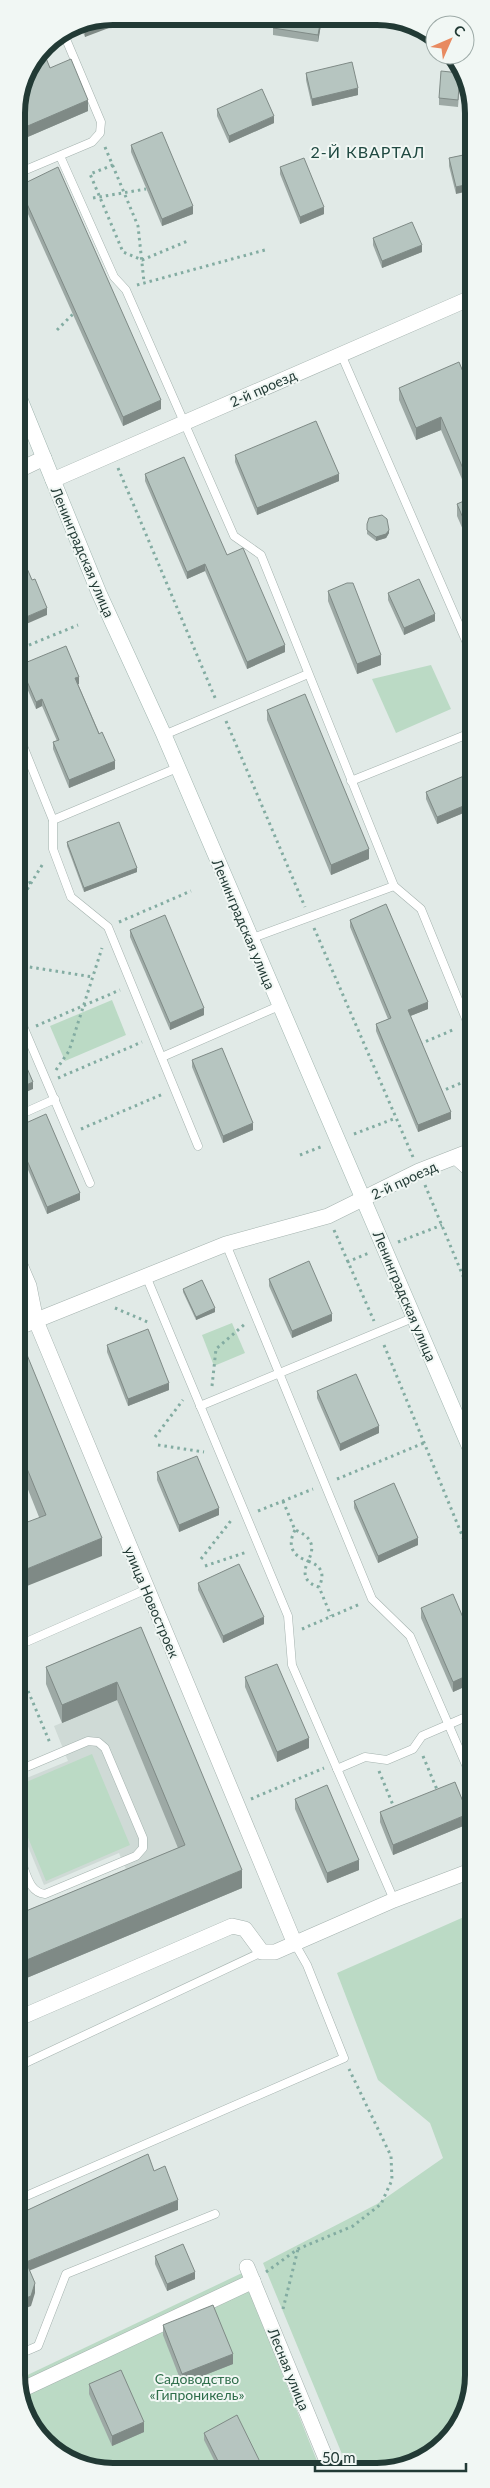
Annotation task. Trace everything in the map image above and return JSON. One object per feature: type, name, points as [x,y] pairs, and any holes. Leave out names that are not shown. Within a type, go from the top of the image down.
[{"type":"street","name":"2-й проезд","points":[[53,480],[465,300]]},
{"type":"street","name":"Ленинградская улица","points":[[25,413],[98,593],[164,735],[465,1436]]},
{"type":"street","points":[[25,467],[44,458]]},
{"type":"street","name":"2-й проезд","points":[[25,1325],[226,1244],[328,1216],[419,1171],[465,1153]]},
{"type":"street","name":"улица Новостроек","points":[[25,1277],[29,1286],[36,1321],[295,1944]]},
{"type":"street","points":[[25,2016],[232,1926],[245,1929],[262,1952],[275,1952],[394,1900],[465,1873]]},
{"type":"street","points":[[26,2387],[250,2274]]},
{"type":"street","name":"Лесная улица","points":[[250,2274],[329,2463]]},
{"type":"lane","points":[[25,170],[92,142],[100,134],[101,122],[66,39]]},
{"type":"lane","points":[[60,156],[114,277],[126,290],[234,536],[261,555],[394,886],[421,909],[465,1016]]},
{"type":"lane","points":[[341,354],[465,639]]},
{"type":"lane","points":[[164,735],[308,674]]},
{"type":"lane","points":[[351,781],[465,735]]},
{"type":"lane","points":[[25,752],[53,820],[53,849],[71,897],[108,927],[198,1146]]},
{"type":"lane","points":[[53,820],[177,768]]},
{"type":"lane","points":[[250,939],[394,886]]},
{"type":"lane","points":[[162,1057],[279,1006]]},
{"type":"lane","points":[[25,1030],[90,1182]]},
{"type":"lane","points":[[25,1113],[54,1100]]},
{"type":"lane","points":[[452,1158],[465,1170]]},
{"type":"lane","points":[[226,1244],[372,1599],[410,1636],[465,1763]]},
{"type":"lane","points":[[146,1276],[288,1616],[292,1665],[394,1900]]},
{"type":"lane","points":[[200,1406],[415,1317]]},
{"type":"lane","points":[[25,1642],[147,1589]]},
{"type":"lane","points":[[336,1767],[365,1757],[388,1760],[413,1749],[422,1736],[465,1718]]},
{"type":"lane","points":[[25,1768],[88,1741],[98,1742],[106,1748],[143,1838],[143,1848],[136,1856],[45,1894],[38,1894],[33,1889],[25,1872]]},
{"type":"lane","points":[[25,2197],[344,2058],[307,1966],[295,1944]]},
{"type":"lane","points":[[25,2063],[262,1952]]},
{"type":"lane","points":[[25,2352],[38,2346],[66,2274],[215,2214]]},
{"type":"path","points":[[100,134],[138,226],[144,282]]},
{"type":"path","points":[[113,165],[90,174],[123,252],[142,260],[190,240]]},
{"type":"path","points":[[80,201],[146,189]]},
{"type":"path","points":[[126,290],[144,282],[265,250]]},
{"type":"path","points":[[57,330],[73,313],[82,309]]},
{"type":"path","points":[[117,465],[465,1281]]},
{"type":"path","points":[[25,647],[78,624]]},
{"type":"path","points":[[25,893],[53,849]]},
{"type":"path","points":[[25,885],[32,882]]},
{"type":"path","points":[[47,1082],[69,1051],[108,927],[191,891]]},
{"type":"path","points":[[25,966],[92,977]]},
{"type":"path","points":[[25,1030],[132,985]]},
{"type":"path","points":[[419,1044],[465,1024]]},
{"type":"path","points":[[47,1082],[154,1037]]},
{"type":"path","points":[[440,1092],[465,1081]]},
{"type":"path","points":[[69,1134],[175,1089]]},
{"type":"path","points":[[349,1136],[396,1118]]},
{"type":"path","points":[[300,1155],[326,1145]]},
{"type":"path","points":[[394,1243],[442,1226]]},
{"type":"path","points":[[332,1228],[379,1332],[465,1543]]},
{"type":"path","points":[[347,1262],[374,1251]]},
{"type":"path","points":[[108,1304],[170,1332]]},
{"type":"path","points":[[211,1402],[216,1349],[256,1316]]},
{"type":"path","points":[[155,1437],[193,1388]]},
{"type":"path","points":[[246,1516],[424,1443]]},
{"type":"path","points":[[158,1445],[221,1455]]},
{"type":"path","points":[[283,1501],[295,1530]]},
{"type":"path","points":[[201,1559],[242,1506]]},
{"type":"path","points":[[295,1530],[305,1533],[312,1541],[313,1552],[304,1569],[305,1577],[311,1584],[319,1587],[331,1616]]},
{"type":"path","points":[[295,1530],[290,1539],[292,1550],[298,1558],[316,1564],[322,1571],[323,1579],[319,1587]]},
{"type":"path","points":[[205,1566],[260,1548]]},
{"type":"path","points":[[290,1635],[372,1599]]},
{"type":"path","points":[[25,1683],[55,1755]]},
{"type":"path","points":[[418,1743],[438,1792],[465,1782]]},
{"type":"path","points":[[374,1758],[396,1812]]},
{"type":"path","points":[[237,1805],[336,1767]]},
{"type":"path","points":[[360,1822],[394,1808]]},
{"type":"path","points":[[250,2274],[298,2249],[353,2226],[381,2204],[392,2180],[391,2156],[344,2058]]},
{"type":"path","points":[[276,2336],[298,2249]]},
{"type":"shaded area","points":[[117,1700],[185,1863],[133,1885],[119,1853],[44,1885],[25,1839],[25,1779],[68,1761],[54,1726]]},
{"type":"green space","points":[[431,665],[451,709],[396,733],[372,679]]},
{"type":"green space","points":[[112,1000],[126,1035],[65,1061],[50,1026]]},
{"type":"green space","points":[[232,1323],[245,1353],[214,1366],[202,1335]]},
{"type":"green space","points":[[92,1754],[130,1845],[46,1881],[25,1830],[25,1783]]},
{"type":"green space","points":[[465,1917],[465,2381],[456,2414],[447,2429],[421,2451],[405,2458],[388,2462],[346,2463],[263,2263],[377,2204],[443,2158],[430,2123],[378,2080],[337,1973]]},
{"type":"green space","name":"Садоводство «Гипроникель»","points":[[242,2273],[318,2463],[107,2463],[85,2458],[64,2448],[43,2429],[34,2414],[28,2398],[25,2376]]},
{"type":"building","points":[[273,25],[320,25],[318,35],[273,28]]},
{"type":"building","points":[[45,57],[50,68],[71,59],[88,100],[25,127],[25,107],[28,90],[34,74]]},
{"type":"building","points":[[352,62],[358,88],[312,99],[306,73]]},
{"type":"building","points":[[441,71],[455,72],[459,83],[458,100],[439,98]]},
{"type":"building","points":[[262,89],[274,116],[229,136],[217,109]]},
{"type":"building","points":[[162,132],[193,206],[162,219],[131,145]]},
{"type":"building","points":[[465,155],[465,185],[456,187],[449,158]]},
{"type":"building","points":[[304,158],[324,207],[300,217],[280,167]]},
{"type":"building","points":[[58,167],[161,400],[123,417],[25,199],[25,183]]},
{"type":"building","points":[[412,222],[422,245],[382,261],[373,238]]},
{"type":"building","points":[[459,362],[465,377],[465,473],[441,417],[416,428],[399,388]]},
{"type":"building","points":[[316,421],[339,474],[257,508],[235,455]]},
{"type":"building","points":[[184,457],[227,555],[243,548],[285,645],[247,662],[205,564],[187,572],[145,474]]},
{"type":"building","points":[[465,500],[465,522],[457,504]]},
{"type":"building","points":[[382,515],[387,519],[389,530],[386,534],[376,537],[367,530],[367,524],[369,518]]},
{"type":"building","points":[[25,564],[32,580],[35,579],[47,608],[25,618]]},
{"type":"building","points":[[419,579],[435,614],[404,628],[388,593]]},
{"type":"building","points":[[347,583],[353,583],[381,655],[357,664],[328,591]]},
{"type":"building","points":[[66,646],[79,677],[75,678],[99,734],[102,732],[115,761],[69,780],[53,742],[59,740],[42,699],[36,702],[25,677],[25,663]]},
{"type":"building","points":[[305,694],[369,849],[331,865],[267,710]]},
{"type":"building","points":[[465,776],[465,805],[437,817],[426,792]]},
{"type":"building","points":[[119,822],[137,868],[84,888],[67,842]]},
{"type":"building","points":[[386,904],[428,1002],[408,1010],[451,1112],[418,1125],[376,1024],[391,1018],[350,920]]},
{"type":"building","points":[[165,915],[204,1008],[170,1023],[130,930]]},
{"type":"building","points":[[222,1048],[253,1123],[223,1136],[192,1060]]},
{"type":"building","points":[[25,1064],[33,1082],[25,1086]]},
{"type":"building","points":[[46,1114],[80,1193],[47,1207],[25,1156],[25,1123]]},
{"type":"building","points":[[309,1261],[332,1314],[292,1331],[269,1279]]},
{"type":"building","points":[[202,1280],[215,1308],[196,1317],[183,1289]]},
{"type":"building","points":[[148,1329],[169,1383],[128,1399],[107,1345]]},
{"type":"building","points":[[25,1350],[102,1538],[25,1570],[25,1523],[46,1515],[25,1464]]},
{"type":"building","points":[[356,1374],[379,1426],[340,1444],[317,1391]]},
{"type":"building","points":[[197,1456],[219,1508],[179,1525],[157,1472]]},
{"type":"building","points":[[394,1483],[418,1538],[378,1556],[354,1501]]},
{"type":"building","points":[[239,1564],[264,1617],[223,1636],[198,1583]]},
{"type":"building","points":[[453,1594],[465,1622],[465,1677],[453,1682],[421,1608]]},
{"type":"building","points":[[141,1627],[242,1870],[25,1961],[25,1908],[26,1911],[185,1845],[117,1682],[62,1705],[46,1667]]},
{"type":"building","points":[[277,1664],[309,1738],[277,1752],[245,1677]]},
{"type":"building","points":[[455,1782],[465,1807],[465,1815],[393,1845],[380,1812]]},
{"type":"building","points":[[327,1785],[359,1860],[327,1873],[295,1799]]},
{"type":"building","points":[[148,2154],[154,2171],[165,2166],[178,2200],[26,2262],[35,2283],[31,2296],[25,2298],[25,2211]]},
{"type":"building","points":[[183,2244],[195,2272],[167,2284],[155,2256]]},
{"type":"building","points":[[213,2305],[233,2354],[182,2374],[163,2325]]},
{"type":"building","points":[[121,2370],[144,2422],[112,2436],[89,2384]]},
{"type":"building","points":[[237,2415],[261,2463],[219,2463],[204,2433]]},
{"type":"district","name":"2-Й КВАРТАЛ","points":[[368,151]]}]
